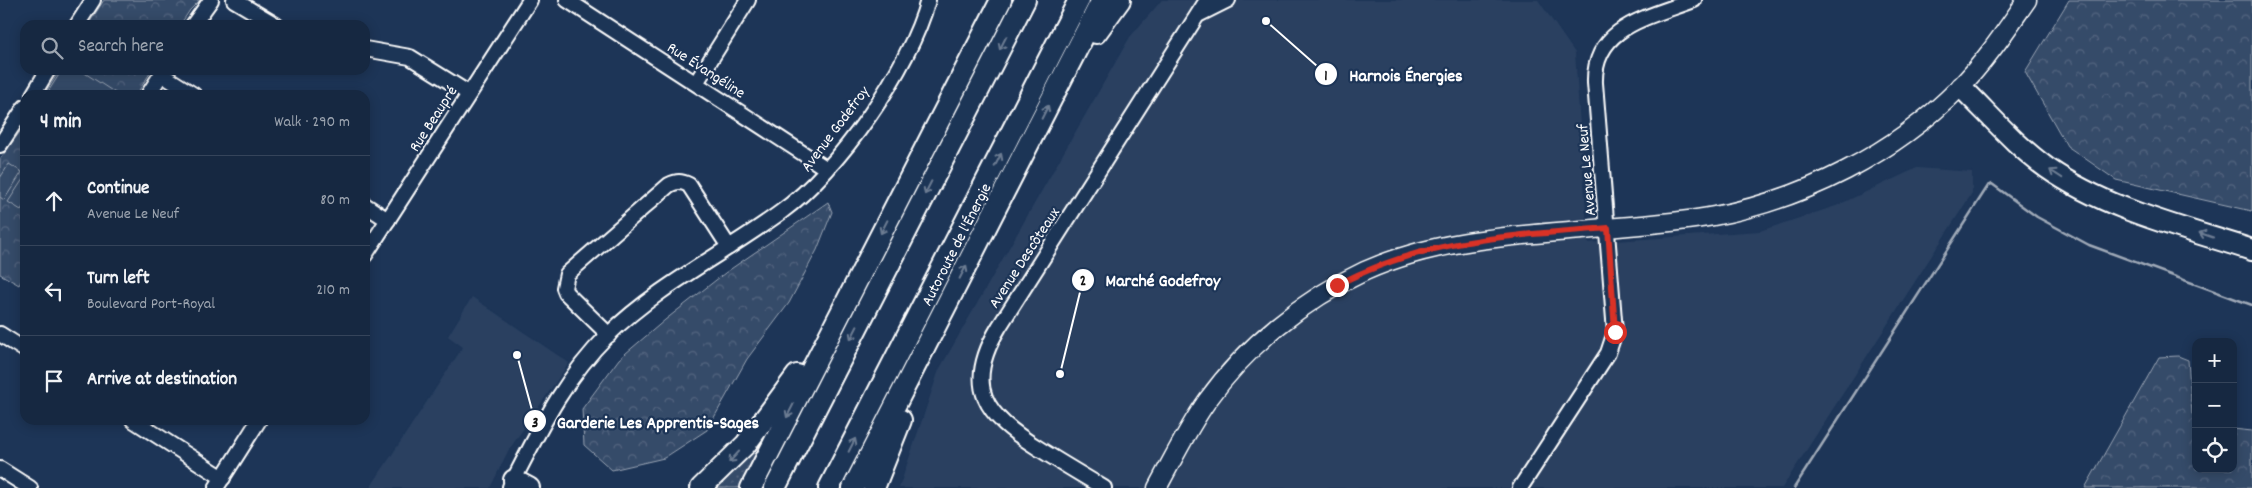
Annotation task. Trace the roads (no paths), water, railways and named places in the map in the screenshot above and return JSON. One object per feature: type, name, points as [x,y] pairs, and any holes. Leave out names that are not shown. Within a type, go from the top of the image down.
[{"type":"highway","points":[[946,106],[990,0]]},
{"type":"highway","points":[[751,488],[1001,0]]},
{"type":"highway","points":[[775,488],[1025,0]]},
{"type":"highway","name":"Autoroute de l'Énergie","points":[[829,488],[1080,0]]},
{"type":"highway","points":[[853,488],[1102,0]]},
{"type":"highway","points":[[1062,78],[1120,0]]},
{"type":"highway","points":[[1961,87],[2031,156],[2072,184],[2124,207],[2252,250]]},
{"type":"highway","points":[[874,488],[941,315]]},
{"type":"highway","points":[[700,488],[728,463],[754,435],[836,321]]},
{"type":"main road","points":[[1156,488],[1198,414],[1233,368],[1277,326],[1337,285],[1386,262],[1449,244],[1491,237],[1664,223],[1721,214],[1764,203],[1805,188],[1848,169],[1876,153],[1930,114],[1961,87],[1994,47],[2027,0]]},
{"type":"street","points":[[80,20],[93,0]]},
{"type":"street","points":[[196,20],[210,0]]},
{"type":"street","points":[[234,0],[268,20]]},
{"type":"street","name":"Rue Beaupré","points":[[370,247],[530,0]]},
{"type":"street","name":"Rue Évangéline","points":[[567,0],[828,169]]},
{"type":"street","points":[[696,83],[748,0]]},
{"type":"street","name":"Avenue Godefroy","points":[[517,485],[560,392],[609,335],[661,291],[730,247],[794,202],[828,169],[855,134],[897,70],[916,35],[928,0]]},
{"type":"street","name":"Avenue Descôteaux","points":[[1104,488],[1021,438],[1001,422],[986,399],[982,382],[982,365],[987,348],[1004,320],[1200,14],[1207,0]]},
{"type":"street","points":[[1200,14],[1228,0]]},
{"type":"street","name":"Avenue Le Neuf","points":[[1520,488],[1608,354],[1615,332],[1595,83],[1598,55],[1605,44],[1620,30],[1694,0]]},
{"type":"street","points":[[370,50],[410,57],[468,94]]},
{"type":"street","points":[[36,90],[45,75]]},
{"type":"street","points":[[151,90],[161,75]]},
{"type":"street","points":[[167,75],[187,90]]},
{"type":"street","points":[[0,144],[20,114]]},
{"type":"street","points":[[609,335],[566,293],[564,280],[567,274],[669,185],[675,182],[683,182],[689,185],[730,247]]},
{"type":"street","points":[[370,208],[388,220]]},
{"type":"street","points":[[0,334],[20,347]]},
{"type":"street","points":[[140,425],[220,483],[256,425]]},
{"type":"street","points":[[0,469],[30,488]]},
{"type":"waterway","points":[[1794,488],[1988,186],[1992,184],[2037,217],[2089,245],[2252,305]]},
{"type":"place","name":"Harnois Énergies","points":[[1266,21]]},
{"type":"place","name":"Garderie Les Apprentis-Sages","points":[[517,355]]},
{"type":"place","name":"Marché Godefroy","points":[[1060,374]]}]
